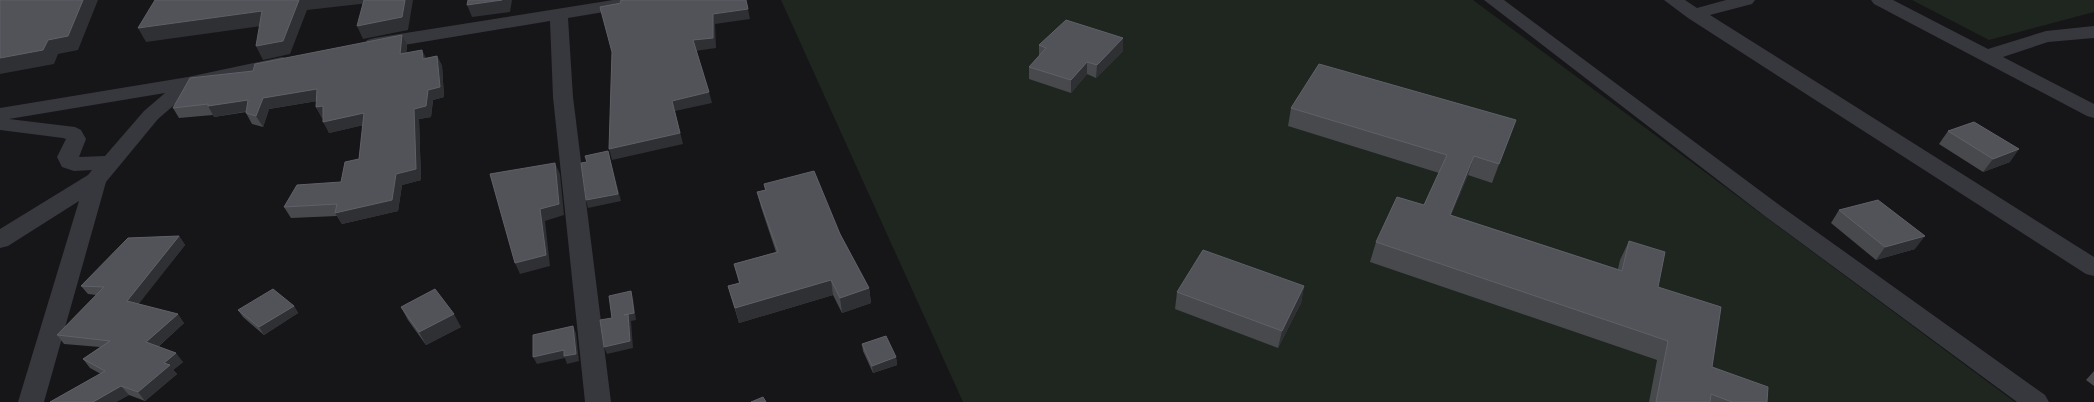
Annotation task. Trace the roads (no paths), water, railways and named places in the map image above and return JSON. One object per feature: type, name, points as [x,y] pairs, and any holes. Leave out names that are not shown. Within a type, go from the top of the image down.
[{"type":"street","points":[[357,48],[403,38],[559,15],[646,0]]},
{"type":"street","points":[[1493,0],[1774,212],[2036,402]]},
{"type":"street","points":[[1674,0],[2094,268]]},
{"type":"street","points":[[1694,14],[1746,0]]},
{"type":"street","points":[[1880,0],[1988,55],[2094,112]]},
{"type":"street","points":[[559,15],[563,97],[598,402]]},
{"type":"street","points":[[1988,55],[2046,36],[2086,34],[2094,32]]},
{"type":"street","points":[[0,114],[188,83],[296,60]]},
{"type":"street","points":[[0,240],[102,172],[151,115],[188,83]]},
{"type":"street","points":[[0,124],[68,132],[74,135],[76,139],[68,158],[69,162],[102,172]]},
{"type":"street","points":[[30,402],[102,172]]}]
